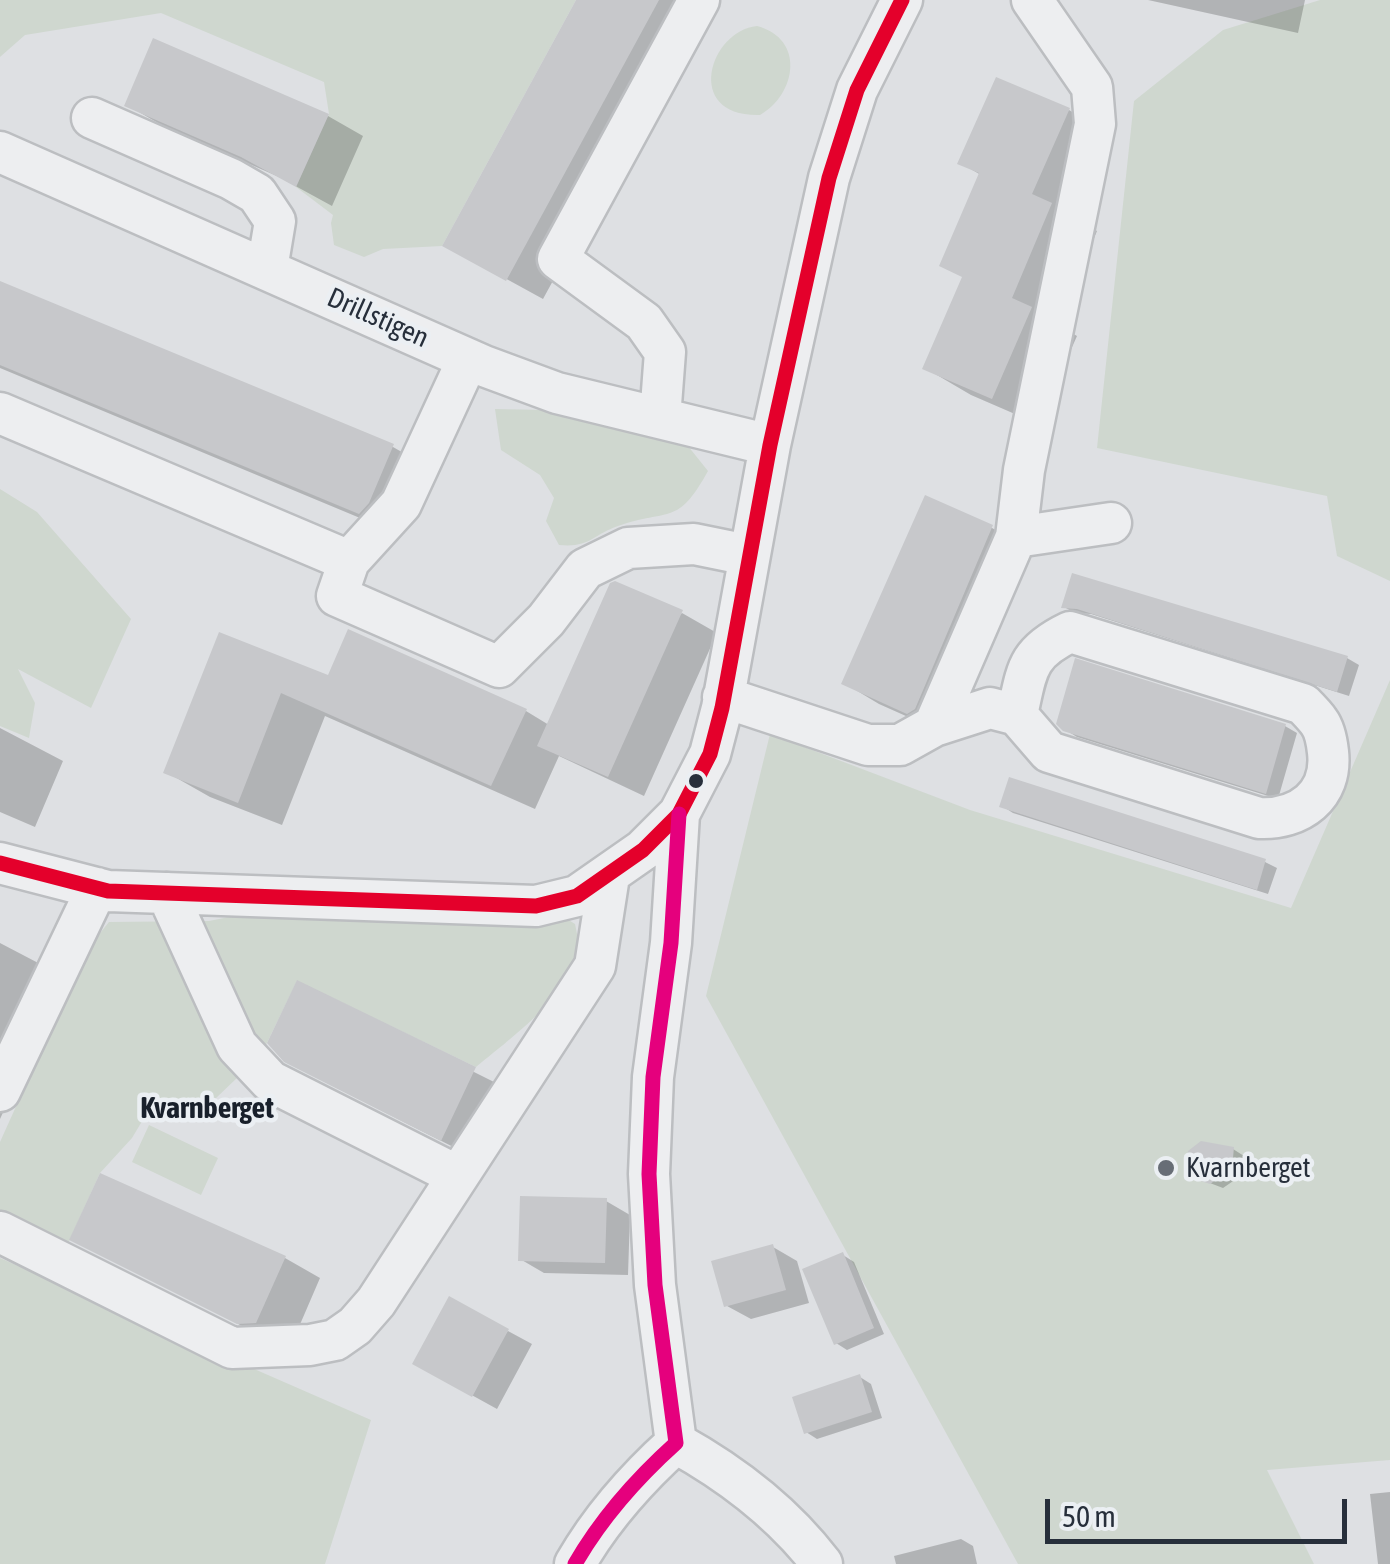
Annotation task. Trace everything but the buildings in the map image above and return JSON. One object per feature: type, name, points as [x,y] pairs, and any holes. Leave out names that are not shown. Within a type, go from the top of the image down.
[{"type":"street","points":[[660,418],[665,352],[644,322],[558,259],[699,0]]},
{"type":"street","points":[[0,863],[97,888],[536,906],[577,896],[642,850],[678,814],[710,754],[770,445],[829,178],[857,90],[902,0]]},
{"type":"street","points":[[934,726],[1016,537],[1024,470],[1096,124],[1092,87],[1032,0]]},
{"type":"street","points":[[92,118],[231,178],[257,194],[275,220],[268,269]]},
{"type":"street","name":"Drillstigen","points":[[0,152],[468,359],[557,393],[770,445]]},
{"type":"street","points":[[468,359],[401,504],[348,561],[338,596],[499,667],[546,620],[585,569],[628,548],[694,544],[748,554]]},
{"type":"street","points":[[0,413],[348,561]]},
{"type":"street","points":[[1016,537],[1111,523]]},
{"type":"street","points":[[723,697],[868,745],[900,745],[934,726],[990,708],[1018,715],[1049,752],[1259,818],[1278,819],[1299,812],[1318,797],[1329,771],[1322,725],[1303,704],[1070,632],[1052,640],[1032,659],[1018,715]]},
{"type":"street","points":[[676,1443],[655,1285],[649,1174],[653,1077],[671,943],[678,814]]},
{"type":"street","points":[[0,1232],[232,1348],[310,1345],[334,1340],[355,1326],[376,1302],[595,966],[609,876]]},
{"type":"street","points":[[0,1091],[97,888]]},
{"type":"street","points":[[167,893],[237,1046],[270,1082],[458,1176]]},
{"type":"street","points":[[574,1564],[615,1504],[676,1443]]},
{"type":"street","points":[[676,1443],[726,1472],[806,1543],[822,1564]]},
{"type":"shaded area","points":[[0,0],[576,0],[442,246],[383,249],[364,257],[334,245],[333,215],[296,187],[329,114],[324,82],[161,13],[25,35],[0,57]]},
{"type":"shaded area","points":[[1320,0],[1390,0],[1390,581],[1337,556],[1327,496],[1097,448],[1134,101],[1223,30]]},
{"type":"shaded area","points":[[757,26],[783,43],[790,68],[782,94],[760,115],[736,112],[720,103],[713,89],[712,73],[726,42],[740,31]]},
{"type":"shaded area","points":[[495,409],[545,410],[688,446],[708,471],[688,501],[671,513],[618,526],[584,543],[559,545],[546,521],[554,498],[540,475],[501,450]]},
{"type":"shaded area","points":[[0,489],[37,512],[131,619],[91,708],[18,669],[35,703],[29,738],[0,726]]},
{"type":"shaded area","points":[[1390,680],[1390,1460],[1267,1470],[1314,1564],[1018,1564],[706,996],[770,734],[970,810],[1291,908]]},
{"type":"shaded area","points":[[559,914],[575,924],[579,952],[573,971],[535,1017],[476,1067],[297,981],[261,1055],[215,1099],[150,1108],[132,1138],[100,1173],[66,1248],[0,1222],[0,1142],[87,949],[109,922],[209,921],[239,915]]},
{"type":"shaded area","points":[[149,1125],[218,1158],[201,1195],[132,1162]]},
{"type":"shaded area","points":[[0,1258],[371,1420],[325,1564],[0,1564]]},
{"type":"transit line","points":[[0,863],[108,891],[536,906],[577,896],[643,850],[679,814],[710,754],[722,708],[770,445],[829,178],[857,90],[902,0]]},
{"type":"transit line","points":[[575,1564],[621,1499],[676,1443],[655,1285],[649,1174],[653,1077],[671,943],[679,814]]},
{"type":"place","name":"Kvarnberget","points":[[1166,1168]]},
{"type":"district","name":"Kvarnberget","points":[[207,1109]]}]
